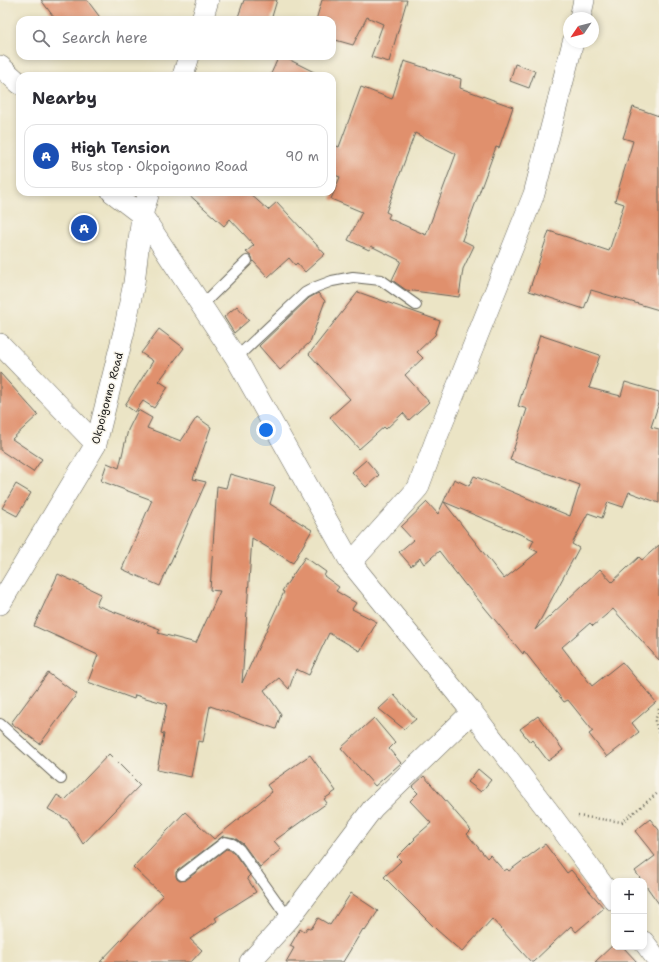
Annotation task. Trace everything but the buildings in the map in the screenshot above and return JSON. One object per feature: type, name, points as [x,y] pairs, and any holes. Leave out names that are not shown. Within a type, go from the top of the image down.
[{"type":"street","points":[[203,16],[208,0]]},
{"type":"street","points":[[581,12],[584,0]]},
{"type":"street","points":[[351,563],[418,488],[534,194],[572,48]]},
{"type":"street","points":[[184,72],[188,60]]},
{"type":"street","points":[[0,66],[16,80]]},
{"type":"street","points":[[117,196],[142,215],[236,358],[351,563],[472,712],[611,896]]},
{"type":"street","name":"Okpoigonno Road","points":[[0,604],[96,444],[126,325],[134,283],[142,215],[148,196]]},
{"type":"street","points":[[0,344],[96,444]]},
{"type":"street","points":[[250,962],[289,918],[373,808],[472,712]]},
{"type":"street","points":[[647,946],[659,962]]},
{"type":"lane","points":[[201,306],[247,261]]},
{"type":"lane","points":[[236,358],[306,292],[332,281],[353,277],[381,280],[416,306]]},
{"type":"lane","points":[[0,724],[61,779]]},
{"type":"lane","points":[[182,875],[225,842],[233,844],[289,918]]},
{"type":"path","points":[[659,709],[655,721],[659,735]]},
{"type":"path","points":[[549,812],[622,822],[659,792]]},
{"type":"place","name":"High Tension","points":[[84,228]]}]
